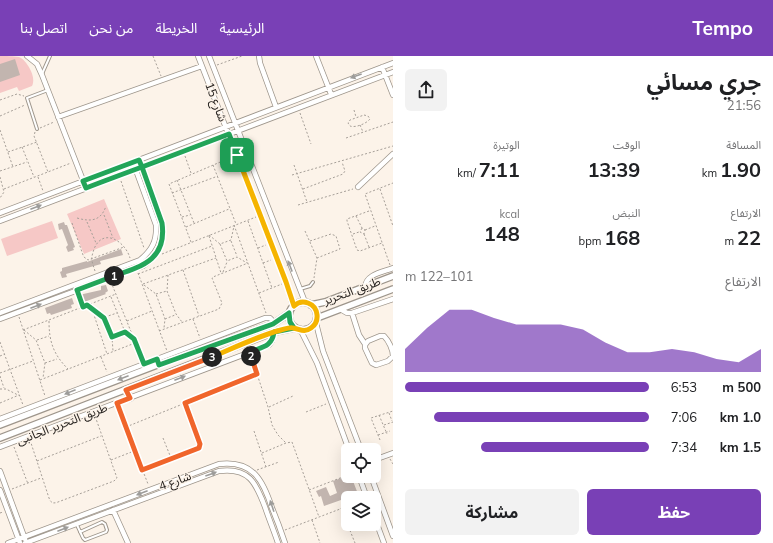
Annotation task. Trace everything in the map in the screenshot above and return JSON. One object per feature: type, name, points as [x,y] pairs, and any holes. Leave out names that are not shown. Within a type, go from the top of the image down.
[{"type":"street","points":[[27,56],[37,64],[42,75],[86,188]]},
{"type":"street","name":"شارع 15","points":[[198,56],[277,258],[294,306]]},
{"type":"street","name":"شارع 15","points":[[209,56],[305,302]]},
{"type":"street","points":[[259,56],[260,63],[276,107]]},
{"type":"street","points":[[316,56],[331,94]]},
{"type":"street","points":[[0,213],[393,63]]},
{"type":"street","points":[[59,118],[202,66]]},
{"type":"street","points":[[382,67],[393,95]]},
{"type":"street","points":[[0,221],[298,108],[331,94],[393,72]]},
{"type":"street","points":[[358,187],[393,154]]},
{"type":"street","points":[[0,319],[143,266],[154,257],[162,241],[162,223],[139,160]]},
{"type":"street","points":[[0,313],[140,260],[146,255],[152,248],[155,241],[156,225],[134,162]]},
{"type":"street","points":[[365,287],[367,279],[370,277],[392,269]]},
{"type":"street","name":"طريق التحرير","points":[[311,305],[325,302],[393,276]]},
{"type":"street","name":"طريق التحرير","points":[[316,321],[340,308],[393,289]]},
{"type":"street","points":[[340,308],[347,313],[352,313],[393,298]]},
{"type":"street","points":[[0,425],[158,362],[273,324],[289,313],[294,306],[305,302],[311,305],[316,311],[316,321],[325,356],[358,443]]},
{"type":"street","points":[[289,313],[290,322],[294,328],[301,331],[310,329],[316,321]]},
{"type":"street","points":[[352,313],[359,335],[365,344],[370,361],[374,365],[379,365],[392,358],[392,352],[384,336],[368,341],[365,344]]},
{"type":"street","points":[[0,419],[144,364],[158,362],[168,355],[267,317],[272,320],[273,324]]},
{"type":"street","points":[[0,438],[274,332],[294,328]]},
{"type":"street","points":[[301,331],[317,363],[346,443]]},
{"type":"street","name":"طريق التحرير الجانبى","points":[[0,447],[250,352],[269,344],[272,341],[274,332]]},
{"type":"street","points":[[126,390],[130,398]]},
{"type":"street","points":[[381,457],[393,453]]},
{"type":"street","name":"شارع 4","points":[[8,543],[21,540],[219,464],[236,464],[252,471]]},
{"type":"street","name":"شارع 4","points":[[26,543],[219,471],[229,470],[240,472],[249,477],[256,485],[278,543]]},
{"type":"street","points":[[0,471],[21,540]]},
{"type":"street","points":[[252,471],[258,476],[265,488],[285,543]]},
{"type":"street","points":[[374,483],[393,536]]},
{"type":"street","points":[[0,490],[21,540],[26,543]]},
{"type":"street","points":[[113,510],[128,543]]},
{"type":"street","points":[[380,531],[384,543]]},
{"type":"lane","points":[[42,75],[50,56]]},
{"type":"lane","points":[[37,129],[28,104],[28,98],[48,90]]},
{"type":"lane","points":[[299,289],[310,286],[313,282]]},
{"type":"lane","points":[[76,524],[80,532],[83,538],[85,540],[106,532],[107,530],[105,524],[102,522],[80,532]]},
{"type":"path","points":[[153,56],[162,80]]},
{"type":"path","points":[[213,66],[242,56]]},
{"type":"path","points":[[0,100],[17,94],[28,98]]},
{"type":"path","points":[[0,116],[28,104]]},
{"type":"path","points":[[298,108],[311,144]]},
{"type":"path","points":[[354,110],[357,117]]},
{"type":"path","points":[[364,115],[368,116],[370,120],[360,125],[353,127],[348,123],[350,120],[357,117],[364,115]]},
{"type":"path","points":[[48,172],[34,133],[37,129],[59,118]]},
{"type":"path","points":[[346,138],[393,122]]},
{"type":"path","points":[[360,125],[363,132]]},
{"type":"path","points":[[0,130],[13,167]]},
{"type":"path","points":[[8,152],[37,142]]},
{"type":"path","points":[[292,175],[393,146]]},
{"type":"path","points":[[22,147],[34,178]]},
{"type":"path","points":[[183,151],[191,174]]},
{"type":"path","points":[[191,242],[169,184],[237,155]]},
{"type":"path","points":[[303,189],[343,174],[344,171],[341,161]]},
{"type":"path","points":[[0,171],[28,162]]},
{"type":"path","points":[[4,188],[76,162]]},
{"type":"path","points":[[213,165],[230,209],[267,317]]},
{"type":"path","points":[[294,165],[308,202]]},
{"type":"path","points":[[119,175],[146,255]]},
{"type":"path","points":[[172,193],[218,176]]},
{"type":"path","points":[[0,177],[4,188],[4,192],[0,198]]},
{"type":"path","points":[[37,177],[44,196]]},
{"type":"path","points":[[177,180],[194,223]]},
{"type":"path","points":[[392,269],[365,194],[393,183]]},
{"type":"path","points":[[298,205],[358,187]]},
{"type":"path","points":[[380,188],[393,226]]},
{"type":"path","points":[[77,218],[89,221],[101,217],[106,206]]},
{"type":"path","points":[[185,227],[230,209]]},
{"type":"path","points":[[370,210],[348,218],[347,221],[352,235],[358,251],[382,243]]},
{"type":"path","points":[[103,214],[113,238],[125,246],[128,250],[132,263]]},
{"type":"path","points":[[182,217],[190,214]]},
{"type":"path","points":[[154,257],[260,215]]},
{"type":"path","points":[[356,215],[362,228],[366,230]]},
{"type":"path","points":[[247,220],[272,288]]},
{"type":"path","points":[[87,221],[96,244],[92,259],[98,276]]},
{"type":"path","points":[[72,223],[85,258],[88,260],[125,246]]},
{"type":"path","points":[[235,225],[231,240],[237,257],[248,263]]},
{"type":"path","points":[[364,234],[366,230],[376,226]]},
{"type":"path","points":[[352,235],[360,232],[362,228]]},
{"type":"path","points":[[306,231],[317,258],[313,282]]},
{"type":"path","points":[[360,232],[364,234],[369,248]]},
{"type":"path","points":[[310,241],[331,234],[336,236],[340,249],[317,258]]},
{"type":"path","points":[[208,235],[220,244],[227,261],[222,273]]},
{"type":"path","points":[[208,235],[222,273]]},
{"type":"path","points":[[96,244],[107,238],[113,238]]},
{"type":"path","points":[[220,244],[231,240]]},
{"type":"path","points":[[258,248],[271,243]]},
{"type":"path","points":[[138,274],[212,246]]},
{"type":"path","points":[[227,261],[237,257]]},
{"type":"path","points":[[143,284],[216,258]]},
{"type":"path","points":[[263,263],[277,258]]},
{"type":"path","points":[[159,331],[215,311],[222,306],[212,278],[248,263]]},
{"type":"path","points":[[136,268],[168,355]]},
{"type":"path","points":[[183,270],[199,317]]},
{"type":"path","points":[[168,276],[167,291],[176,314],[183,322]]},
{"type":"path","points":[[109,278],[144,364]]},
{"type":"path","points":[[258,293],[286,282]]},
{"type":"path","points":[[143,284],[156,294],[165,319],[164,329]]},
{"type":"path","points":[[77,290],[83,307]]},
{"type":"path","points":[[156,294],[167,291]]},
{"type":"path","points":[[23,330],[116,294]]},
{"type":"path","points":[[111,296],[125,332],[134,339]]},
{"type":"path","points":[[87,305],[104,318],[112,337],[113,352]]},
{"type":"path","points":[[92,309],[107,354]]},
{"type":"path","points":[[126,321],[152,311]]},
{"type":"path","points":[[17,313],[47,401]]},
{"type":"path","points":[[104,318],[117,313]]},
{"type":"path","points":[[165,319],[176,314]]},
{"type":"path","points":[[194,319],[201,342]]},
{"type":"path","points":[[49,320],[49,335],[58,359],[68,369]]},
{"type":"path","points":[[23,330],[36,340],[45,363],[43,378]]},
{"type":"path","points":[[112,337],[125,332]]},
{"type":"path","points":[[36,340],[49,335]]},
{"type":"path","points":[[0,342],[25,410]]},
{"type":"path","points":[[40,380],[135,343]]},
{"type":"path","points":[[250,352],[272,425],[278,435],[286,443]]},
{"type":"path","points":[[0,356],[5,354]]},
{"type":"path","points":[[101,356],[109,377]]},
{"type":"path","points":[[45,363],[58,359]]},
{"type":"path","points":[[0,373],[33,361]]},
{"type":"path","points":[[126,427],[257,374]]},
{"type":"path","points":[[0,376],[4,389]]},
{"type":"path","points":[[0,389],[4,389],[19,395]]},
{"type":"path","points":[[0,403],[19,395]]},
{"type":"path","points":[[268,408],[293,396]]},
{"type":"path","points":[[306,412],[331,402]]},
{"type":"path","points":[[117,403],[150,490]]},
{"type":"path","points":[[142,470],[198,449],[200,446],[185,403]]},
{"type":"path","points":[[380,440],[370,420],[372,417],[393,411]]},
{"type":"path","points":[[29,436],[36,461],[51,502],[58,502],[116,480],[117,476],[93,412]]},
{"type":"path","points":[[383,425],[392,422],[388,412]]},
{"type":"path","points":[[379,415],[387,434]]},
{"type":"path","points":[[254,431],[266,467]]},
{"type":"path","points":[[377,435],[390,431]]},
{"type":"path","points":[[36,461],[102,436]]},
{"type":"path","points":[[163,438],[171,459]]},
{"type":"path","points":[[262,453],[292,442],[319,517]]},
{"type":"path","points":[[12,443],[28,484]]},
{"type":"path","points":[[111,460],[135,451]]},
{"type":"path","points":[[252,471],[278,462]]},
{"type":"path","points":[[7,491],[42,478]]},
{"type":"path","points":[[310,490],[341,479]]},
{"type":"path","points":[[281,531],[341,508]]},
{"type":"path","points":[[312,520],[320,543]]},
{"type":"path","points":[[350,531],[355,543]]},
{"type":"shaded area","points":[[0,56],[19,57],[22,59],[28,65],[32,74],[32,86],[19,91],[17,87],[0,93]]},
{"type":"shaded area","points":[[104,199],[121,239],[84,254],[67,214]]},
{"type":"shaded area","points":[[52,221],[58,238],[7,256],[1,239]]},
{"type":"building","points":[[15,59],[20,75],[0,82],[0,64]]},
{"type":"building","points":[[64,222],[65,225],[67,225],[75,247],[73,248],[74,250],[68,252],[66,247],[68,245],[62,229],[59,230],[58,224]]},
{"type":"building","points":[[121,249],[123,255],[100,261],[101,264],[66,274],[67,277],[62,278],[60,272],[62,271],[62,268],[87,262]]},
{"type":"building","points":[[106,285],[108,291],[105,293],[106,294],[84,302],[83,300],[81,301],[79,295],[101,290],[101,286]]},
{"type":"building","points":[[72,298],[74,304],[71,305],[72,308],[51,315],[50,313],[47,314],[45,308]]},
{"type":"building","points":[[341,478],[341,483],[354,483],[357,491],[341,491],[341,500],[324,506],[321,496],[319,497],[316,491],[326,487],[330,496],[337,493],[333,481]]},
{"type":"route","points":[[237,155],[229,134],[142,167],[119,175],[86,188],[83,181],[139,160],[142,167],[162,223],[162,241],[159,249],[149,262],[143,266],[77,290],[83,307],[87,305],[104,318],[112,337],[125,332],[134,339],[144,364],[157,359],[159,365],[273,324],[289,313],[289,320],[294,328],[284,330],[274,332],[272,341],[269,344],[250,352],[257,374],[185,403],[200,444],[198,449],[142,470],[117,403],[130,398],[126,390],[274,332],[289,328],[294,328],[301,331],[310,329],[317,321],[316,311],[313,306],[302,302],[294,306],[237,155]]}]
